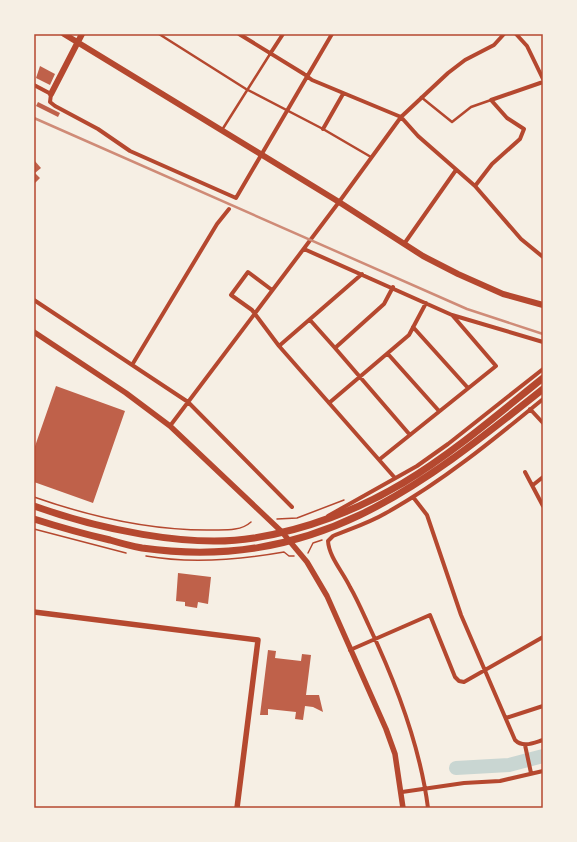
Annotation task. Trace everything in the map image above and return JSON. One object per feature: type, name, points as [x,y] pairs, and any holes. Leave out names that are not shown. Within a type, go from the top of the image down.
[{"type":"main road","points":[[64,34],[78,41],[260,155],[339,202],[404,244],[458,274],[502,294],[543,305]]},
{"type":"main road","points":[[51,94],[82,34]]},
{"type":"main road","points":[[34,506],[106,528],[161,536],[208,540],[253,538],[282,532],[317,522],[356,506],[402,483],[487,422],[543,378]]},
{"type":"main road","points":[[34,519],[142,548],[203,552],[257,548],[291,542],[362,516],[406,491],[438,471],[543,389]]},
{"type":"street","points":[[239,34],[308,76],[312,80],[343,94],[401,116],[418,136],[475,186],[521,239],[543,257]]},
{"type":"street","points":[[270,54],[283,34]]},
{"type":"street","points":[[34,85],[51,94],[50,102],[55,106],[98,129],[130,151],[236,198],[332,34]]},
{"type":"street","points":[[170,426],[253,314],[304,249],[401,116],[465,60],[494,45],[504,34]]},
{"type":"street","points":[[475,186],[492,164],[520,139],[524,129],[507,118],[491,100],[543,80],[527,46],[516,34]]},
{"type":"street","points":[[324,129],[343,94]]},
{"type":"street","points":[[404,244],[456,170]]},
{"type":"street","points":[[132,365],[217,224],[229,209]]},
{"type":"street","points":[[304,249],[452,315],[543,342]]},
{"type":"street","points":[[272,290],[248,272],[231,295],[252,310],[253,314],[279,346],[395,478]]},
{"type":"street","points":[[279,346],[362,274]]},
{"type":"street","points":[[335,348],[384,304],[393,288]]},
{"type":"street","points":[[34,300],[188,402],[292,507]]},
{"type":"street","points":[[329,403],[409,335],[426,303]]},
{"type":"street","points":[[380,460],[496,366],[452,315]]},
{"type":"street","points":[[310,320],[410,435]]},
{"type":"street","points":[[413,327],[468,388]]},
{"type":"street","points":[[34,332],[126,393],[170,426],[282,532],[307,562],[327,596],[395,754],[404,808]]},
{"type":"street","points":[[388,354],[439,411]]},
{"type":"street","points":[[317,522],[395,478],[448,444],[543,369]]},
{"type":"street","points":[[428,808],[421,766],[412,734],[375,638],[350,587],[328,551],[328,541],[332,536],[384,514],[413,497],[461,463],[543,399]]},
{"type":"street","points":[[530,409],[543,423]]},
{"type":"street","points":[[525,472],[543,506]]},
{"type":"street","points":[[533,485],[543,477]]},
{"type":"street","points":[[413,497],[427,515],[461,615],[486,670],[514,740],[525,747],[543,740]]},
{"type":"street","points":[[34,612],[258,640],[237,808]]},
{"type":"street","points":[[350,650],[430,615],[455,677],[459,681],[464,682],[543,637]]},
{"type":"street","points":[[506,718],[543,706]]},
{"type":"street","points":[[525,747],[531,772]]},
{"type":"street","points":[[402,792],[426,790],[464,783],[500,781],[531,772],[543,771]]},
{"type":"lane","points":[[159,34],[246,89],[324,129],[371,158]]},
{"type":"lane","points":[[222,131],[246,89],[270,54]]},
{"type":"lane","points":[[421,97],[452,122],[471,107],[491,100]]},
{"type":"path","points":[[34,497],[103,517],[140,525],[190,530],[234,530],[251,522]]},
{"type":"path","points":[[272,518],[285,520],[297,518],[344,500]]},
{"type":"path","points":[[307,554],[313,544],[332,536]]},
{"type":"building","points":[[40,66],[55,74],[50,85],[36,78]]},
{"type":"building","points":[[38,102],[60,113],[58,117],[36,106]]},
{"type":"building","points":[[34,160],[41,168],[35,173],[40,178],[34,184]]},
{"type":"building","points":[[56,386],[125,411],[93,503],[34,482],[34,449]]},
{"type":"building","points":[[178,573],[211,577],[208,604],[198,602],[197,608],[185,606],[185,602],[176,601]]},
{"type":"building","points":[[268,650],[276,651],[275,658],[301,661],[302,654],[311,655],[306,695],[319,695],[323,712],[313,707],[305,706],[303,720],[295,719],[296,712],[268,709],[268,715],[260,715]]},
{"type":"waterway","points":[[456,768],[509,765],[543,756]]},
{"type":"railway","points":[[34,118],[467,309],[543,334]]}]
